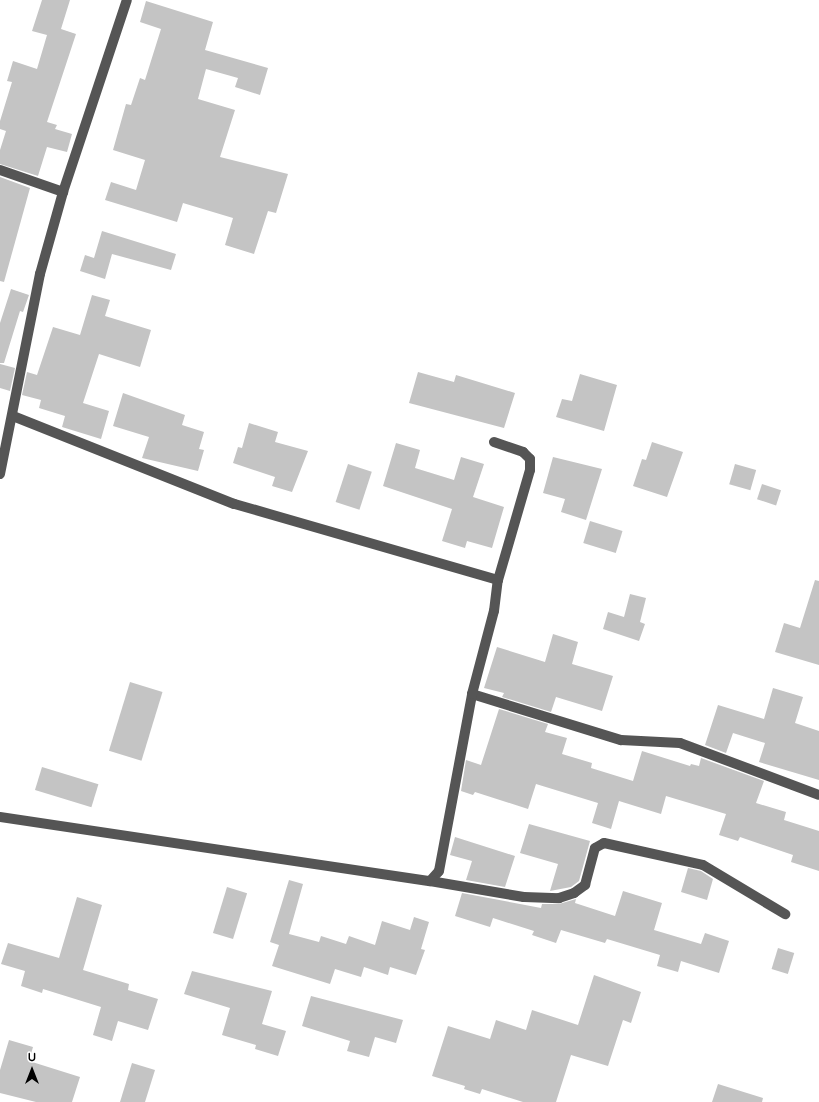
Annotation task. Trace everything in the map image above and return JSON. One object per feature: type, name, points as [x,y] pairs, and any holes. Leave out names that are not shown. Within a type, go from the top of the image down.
[{"type":"street","points":[[0,474],[4,432],[13,416],[40,274],[63,192],[127,0]]},
{"type":"street","points":[[0,170],[63,192]]},
{"type":"street","points":[[13,416],[234,504],[498,580]]},
{"type":"street","points":[[430,881],[438,871],[472,694],[494,612],[498,580],[530,470],[530,459],[523,452],[494,442]]},
{"type":"street","points":[[472,694],[621,740],[680,743],[819,795]]},
{"type":"street","points":[[0,817],[430,881],[524,897],[559,898],[574,893],[585,885],[595,848],[604,844],[703,865],[785,914]]},
{"type":"building","points":[[42,0],[70,0],[61,29],[76,34],[47,122],[57,125],[55,129],[72,134],[67,152],[47,147],[38,176],[0,164],[0,150],[6,131],[0,129],[0,121],[12,82],[7,81],[13,61],[37,69],[47,35],[32,31]]},
{"type":"building","points":[[146,1],[213,22],[205,50],[268,68],[260,95],[235,87],[238,78],[206,69],[198,99],[235,110],[220,157],[288,174],[276,213],[268,211],[254,254],[225,245],[233,218],[183,203],[177,222],[105,200],[111,182],[136,190],[145,160],[113,150],[126,104],[131,105],[140,78],[145,80],[161,29],[140,22]]},
{"type":"building","points":[[0,177],[30,188],[4,282],[0,281]]},
{"type":"building","points":[[102,231],[176,254],[171,270],[112,254],[105,279],[80,271],[85,255],[94,258]]},
{"type":"building","points":[[11,289],[29,295],[23,312],[20,311],[4,363],[0,363],[0,323]]},
{"type":"building","points":[[92,295],[110,300],[105,316],[151,330],[140,367],[99,354],[83,403],[109,411],[101,439],[62,427],[65,416],[39,408],[41,400],[22,395],[27,372],[37,375],[53,327],[80,335]]},
{"type":"building","points":[[0,364],[15,368],[10,391],[0,388]]},
{"type":"building","points":[[418,372],[454,382],[456,375],[515,393],[504,428],[409,403]]},
{"type":"building","points":[[580,374],[617,385],[604,431],[556,417],[562,399],[572,401]]},
{"type":"building","points":[[123,393],[185,415],[182,425],[204,432],[199,449],[204,450],[198,471],[142,458],[149,437],[113,426]]},
{"type":"building","points":[[249,423],[278,432],[275,442],[308,451],[292,492],[272,486],[275,477],[233,463],[238,447],[242,448]]},
{"type":"building","points":[[652,442],[683,452],[667,497],[633,486],[642,459],[646,460]]},
{"type":"building","points":[[396,443],[420,450],[415,468],[454,480],[461,457],[484,464],[473,497],[504,507],[492,548],[467,541],[465,548],[442,541],[452,509],[383,486]]},
{"type":"building","points":[[553,457],[602,469],[586,520],[561,512],[565,499],[543,493]]},
{"type":"building","points":[[348,464],[372,472],[359,510],[336,502]]},
{"type":"building","points":[[735,464],[756,470],[750,490],[729,484]]},
{"type":"building","points":[[762,484],[781,490],[776,505],[757,499]]},
{"type":"building","points":[[590,521],[623,531],[616,553],[583,543]]},
{"type":"building","points":[[815,580],[819,581],[819,665],[775,652],[784,623],[800,628]]},
{"type":"building","points":[[630,594],[646,598],[640,622],[645,624],[639,641],[603,629],[608,612],[624,617]]},
{"type":"building","points":[[553,634],[578,642],[572,664],[613,676],[602,711],[556,697],[551,712],[502,697],[504,693],[484,688],[497,647],[545,662]]},
{"type":"building","points":[[130,682],[163,692],[141,761],[109,751]]},
{"type":"building","points":[[773,688],[803,697],[795,723],[819,731],[819,780],[759,762],[765,743],[733,733],[726,753],[705,745],[718,705],[764,719]]},
{"type":"building","points":[[499,709],[548,724],[545,732],[567,738],[562,754],[592,763],[591,768],[633,781],[642,751],[690,766],[691,764],[699,766],[701,758],[764,781],[756,803],[786,812],[784,820],[819,831],[819,871],[791,862],[793,855],[740,837],[738,841],[719,835],[726,814],[666,796],[661,814],[619,801],[611,829],[592,823],[598,803],[536,784],[528,809],[475,792],[473,795],[461,791],[466,760],[481,765]]},
{"type":"building","points":[[42,767],[98,784],[91,807],[35,790]]},
{"type":"building","points":[[529,824],[590,841],[579,881],[571,887],[550,891],[558,864],[520,853]]},
{"type":"building","points":[[455,837],[515,856],[505,887],[466,880],[472,861],[450,855]]},
{"type":"building","points":[[688,868],[701,871],[713,879],[707,900],[681,892]]},
{"type":"building","points":[[289,880],[303,884],[289,934],[319,942],[321,936],[346,944],[349,936],[375,945],[382,921],[410,930],[414,917],[429,922],[421,949],[425,950],[416,975],[390,967],[388,975],[364,967],[361,977],[335,969],[330,984],[272,966],[279,945],[270,942]]},
{"type":"building","points":[[227,887],[247,893],[233,939],[213,933]]},
{"type":"building","points":[[623,891],[662,903],[654,930],[701,944],[705,933],[729,941],[719,973],[681,961],[678,972],[657,966],[660,955],[607,939],[605,943],[561,930],[556,943],[532,935],[534,931],[493,918],[490,927],[455,916],[462,893],[541,908],[542,904],[559,904],[576,899],[575,903],[615,916]]},
{"type":"building","points":[[77,897],[102,905],[83,970],[129,984],[128,990],[158,999],[148,1030],[118,1021],[112,1041],[93,1035],[101,1007],[43,989],[42,993],[21,986],[25,971],[1,964],[8,943],[59,958]]},
{"type":"building","points":[[778,948],[794,953],[788,974],[772,969]]},
{"type":"building","points":[[192,971],[272,991],[262,1024],[286,1031],[278,1056],[255,1049],[256,1045],[222,1035],[230,1008],[184,994]]},
{"type":"building","points":[[594,975],[641,992],[631,1023],[623,1020],[608,1066],[571,1055],[556,1102],[523,1102],[482,1089],[480,1094],[464,1089],[465,1086],[432,1076],[448,1026],[490,1039],[496,1020],[526,1030],[532,1010],[578,1025]]},
{"type":"building","points":[[311,996],[403,1020],[396,1043],[375,1037],[369,1057],[347,1051],[350,1041],[302,1026]]},
{"type":"building","points":[[9,1040],[33,1047],[29,1061],[80,1077],[72,1102],[36,1102],[0,1093],[0,1070]]},
{"type":"building","points":[[132,1063],[155,1070],[145,1102],[120,1102]]},
{"type":"building","points":[[718,1084],[763,1098],[762,1102],[712,1102]]}]
